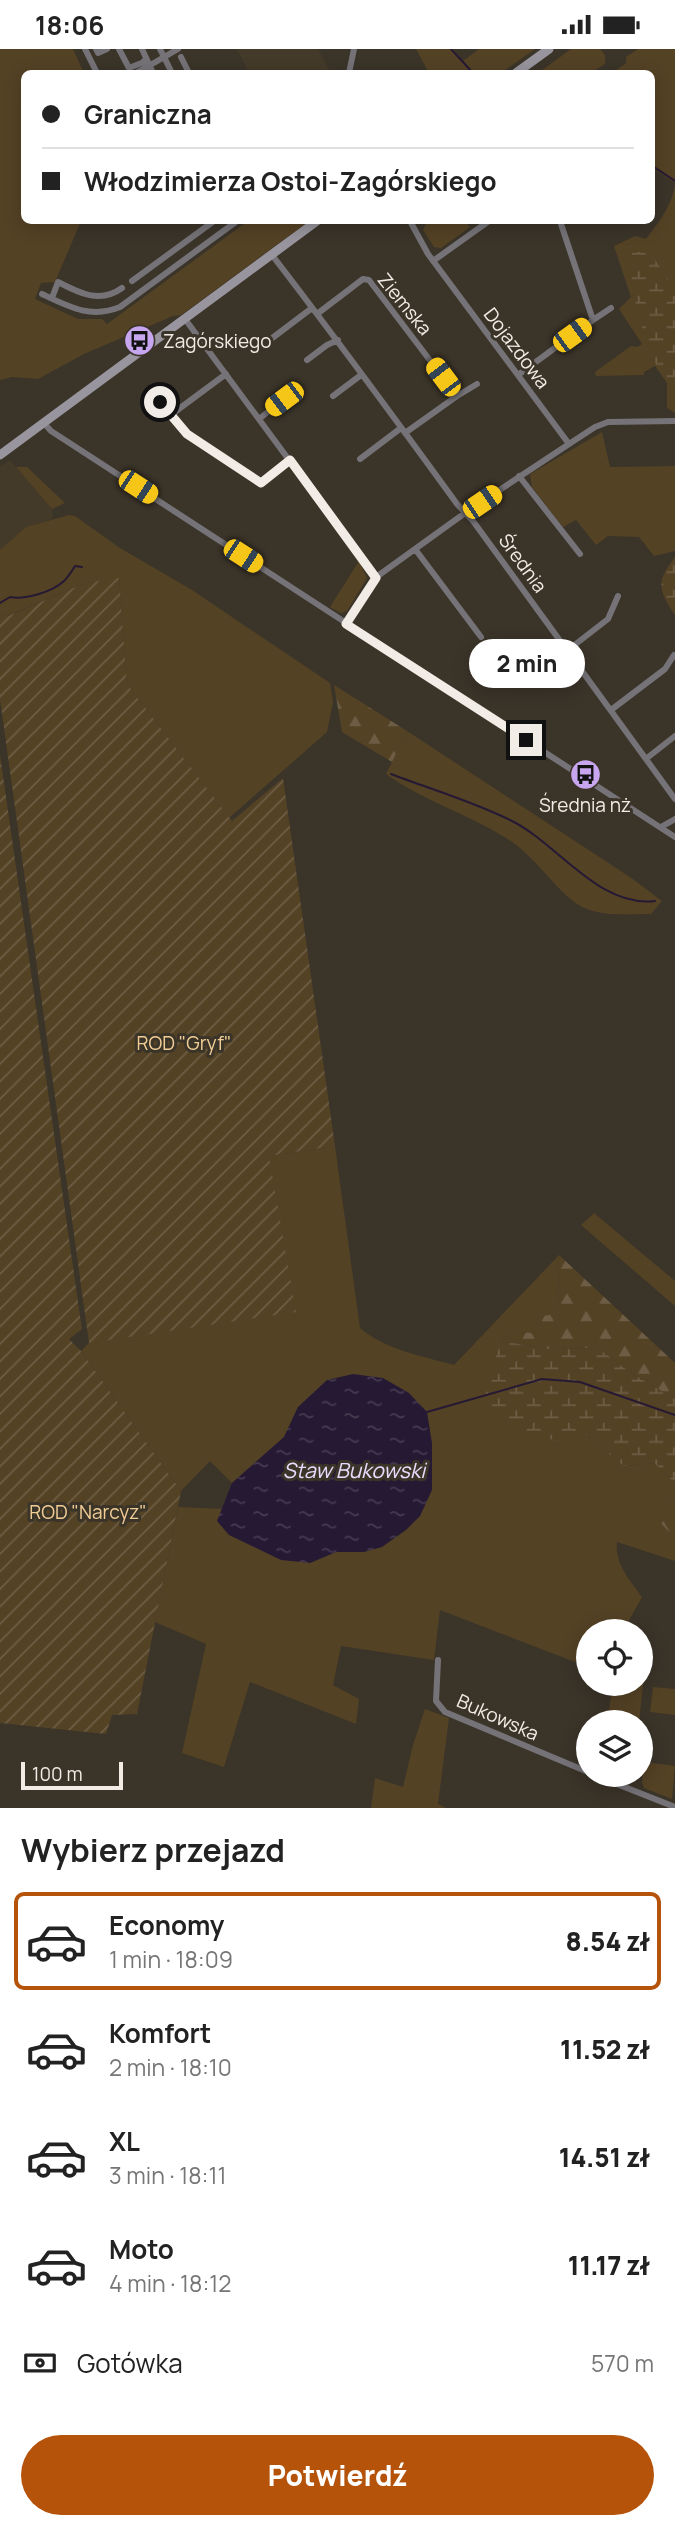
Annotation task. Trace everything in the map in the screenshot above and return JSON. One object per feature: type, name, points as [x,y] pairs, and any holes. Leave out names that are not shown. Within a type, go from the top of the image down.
[{"type":"street","points":[[85,49],[96,70]]},
{"type":"street","points":[[96,49],[98,53],[107,49]]},
{"type":"street","points":[[119,49],[129,68],[146,64],[178,49]]},
{"type":"street","points":[[142,49],[151,70]]},
{"type":"street","points":[[160,49],[170,70]]},
{"type":"street","points":[[350,70],[354,49]]},
{"type":"street","points":[[520,70],[549,49]]},
{"type":"street","points":[[181,57],[188,70]]},
{"type":"street","points":[[139,70],[146,64]]},
{"type":"street","points":[[145,289],[134,279],[210,224]]},
{"type":"street","points":[[42,294],[78,310],[98,313],[120,307],[233,224]]},
{"type":"street","points":[[0,456],[313,224]]},
{"type":"street","name":"Dojazdowa","points":[[412,224],[433,261],[569,444]]},
{"type":"street","points":[[433,261],[485,224]]},
{"type":"street","points":[[562,224],[593,320]]},
{"type":"street","points":[[202,229],[210,240]]},
{"type":"street","name":"Średnia","points":[[272,255],[568,650],[675,799]]},
{"type":"street","name":"Ziemska","points":[[314,311],[363,279],[369,281],[457,396]]},
{"type":"street","points":[[52,298],[58,282],[87,295],[111,295],[122,288]]},
{"type":"street","points":[[518,375],[611,308]]},
{"type":"street","points":[[271,339],[314,311]]},
{"type":"street","points":[[184,319],[376,578]]},
{"type":"street","points":[[307,360],[338,340]]},
{"type":"street","points":[[172,414],[226,374]]},
{"type":"street","points":[[333,396],[361,375]]},
{"type":"street","points":[[360,459],[477,384]]},
{"type":"street","points":[[259,419],[284,399]]},
{"type":"street","points":[[156,401],[172,414],[187,434],[261,483],[290,460]]},
{"type":"street","points":[[346,624],[376,578],[465,513],[595,427],[608,422],[675,421]]},
{"type":"street","points":[[44,423],[58,436],[675,837]]},
{"type":"street","points":[[519,476],[580,554]]},
{"type":"street","points":[[415,549],[481,637]]},
{"type":"street","points":[[568,650],[608,619],[618,596]]},
{"type":"street","points":[[611,710],[665,669],[674,655]]},
{"type":"street","points":[[647,758],[675,736]]},
{"type":"street","points":[[661,827],[675,819]]},
{"type":"street","name":"Bukowska","points":[[438,1660],[436,1700],[445,1712],[576,1767]]},
{"type":"street","points":[[624,1787],[675,1807]]},
{"type":"shaded area","points":[[237,49],[318,49],[329,70],[248,70]]},
{"type":"shaded area","points":[[10,460],[52,509],[53,519],[26,527],[0,550],[0,467]]},
{"type":"green space","points":[[0,49],[73,49],[83,70],[21,70],[21,224],[80,224],[55,282],[41,283],[35,299],[78,319],[102,319],[107,324],[244,224],[305,224],[181,315],[84,354],[38,379],[12,377],[0,380]]},
{"type":"green space","points":[[416,49],[453,49],[463,61],[479,49],[535,49],[505,70],[427,70]]},
{"type":"green space","points":[[571,49],[600,49],[605,55],[605,64],[596,70],[542,70]]},
{"type":"green space","points":[[638,49],[675,49],[675,183],[655,170],[655,70],[616,70],[626,63],[626,57]]},
{"type":"green space","points":[[675,183],[675,413],[667,408],[667,383],[655,366],[644,372],[644,375],[596,376],[595,372],[631,346],[642,344],[619,309],[631,297],[614,246],[635,236],[646,239],[668,205]]},
{"type":"green space","points":[[426,224],[468,224],[470,227],[441,248],[434,247],[423,230]]},
{"type":"green space","points":[[633,251],[651,254],[675,289],[675,389],[657,367],[639,319],[628,266]]},
{"type":"green space","points":[[602,432],[610,467],[675,466],[675,551],[654,556],[639,537],[608,536],[596,545],[576,520],[563,527],[532,487],[530,474]]},
{"type":"green space","points":[[16,467],[27,467],[65,503],[52,509]]},
{"type":"green space","points":[[69,515],[75,516],[120,548],[192,590],[330,683],[333,702],[327,732],[229,818],[127,684],[119,579],[85,583],[7,616],[0,616],[0,550],[26,527]]},
{"type":"green space","points":[[675,557],[675,615],[665,599],[662,579]]},
{"type":"green space","points":[[359,561],[367,578],[347,611],[341,613],[330,607]]},
{"type":"green space","name":"ROD \"Gryf\"","points":[[119,578],[127,684],[232,821],[283,778],[335,1146],[269,1156],[296,1312],[89,1343],[0,699],[0,616],[8,616],[85,583]]},
{"type":"green space","points":[[334,685],[407,731],[392,762],[342,732]]},
{"type":"green space","points":[[407,731],[630,877],[662,901],[651,914],[598,912],[574,902],[515,844],[386,774]]},
{"type":"green space","name":"ROD \"Narcyz\"","points":[[0,755],[82,1329],[69,1339],[81,1351],[181,1491],[137,1714],[112,1715],[106,1734],[0,1723]]},
{"type":"green space","points":[[335,1146],[360,1328],[381,1342],[405,1351],[454,1365],[559,1255],[558,1314],[537,1333],[518,1332],[501,1341],[490,1418],[540,1434],[584,1434],[602,1444],[613,1458],[624,1466],[654,1463],[675,1483],[675,1502],[667,1500],[664,1524],[675,1538],[675,1561],[617,1542],[621,1564],[642,1597],[630,1619],[576,1619],[576,1662],[440,1610],[434,1660],[341,1646],[333,1685],[359,1699],[356,1724],[250,1682],[224,1767],[182,1753],[206,1644],[155,1622],[178,1507],[224,1509],[218,1521],[310,1563],[336,1552],[364,1552],[298,1407],[284,1437],[232,1483],[210,1461],[181,1491],[81,1351],[269,1156]]},
{"type":"green space","points":[[594,1213],[675,1281],[675,1306],[581,1225]]},
{"type":"green space","points":[[559,1255],[675,1363],[675,1399],[631,1373],[598,1348],[549,1349],[501,1341],[518,1332],[537,1333],[543,1316],[558,1314]]},
{"type":"green space","points":[[501,1341],[549,1349],[598,1348],[631,1373],[675,1399],[675,1483],[654,1463],[624,1466],[613,1459],[602,1444],[584,1434],[572,1446],[490,1419],[485,1388]]},
{"type":"green space","points":[[668,1500],[675,1502],[675,1538],[653,1515],[658,1506]]},
{"type":"green space","points":[[653,1687],[675,1689],[675,1715],[650,1710]]},
{"type":"green space","points":[[611,1696],[642,1696],[640,1710],[609,1710]]},
{"type":"green space","points":[[425,1709],[449,1718],[438,1804],[446,1808],[371,1808],[375,1778],[403,1787]]},
{"type":"green space","points":[[653,1763],[675,1766],[672,1799],[644,1788],[653,1787]]},
{"type":"water","name":"Staw Bukowski","points":[[353,1374],[383,1378],[409,1393],[427,1412],[432,1443],[432,1490],[420,1516],[382,1547],[364,1552],[336,1552],[310,1563],[281,1560],[229,1535],[217,1521],[232,1483],[284,1437],[298,1407],[327,1380]]},
{"type":"waterway","points":[[451,49],[470,70]]},
{"type":"waterway","points":[[655,168],[675,181]]},
{"type":"waterway","points":[[0,603],[10,597],[46,592],[64,581],[75,566],[82,567]]},
{"type":"waterway","points":[[391,774],[512,821],[529,831],[597,885],[616,895],[635,901],[655,901]]},
{"type":"waterway","points":[[427,1412],[542,1379],[580,1382],[675,1415]]},
{"type":"place","name":"Zagórskiego","points":[[140,341]]},
{"type":"place","name":"Średnia nż","points":[[585,774]]},
{"type":"route","points":[[160,402],[187,434],[261,483],[290,460],[376,578],[346,624],[526,740]]}]
